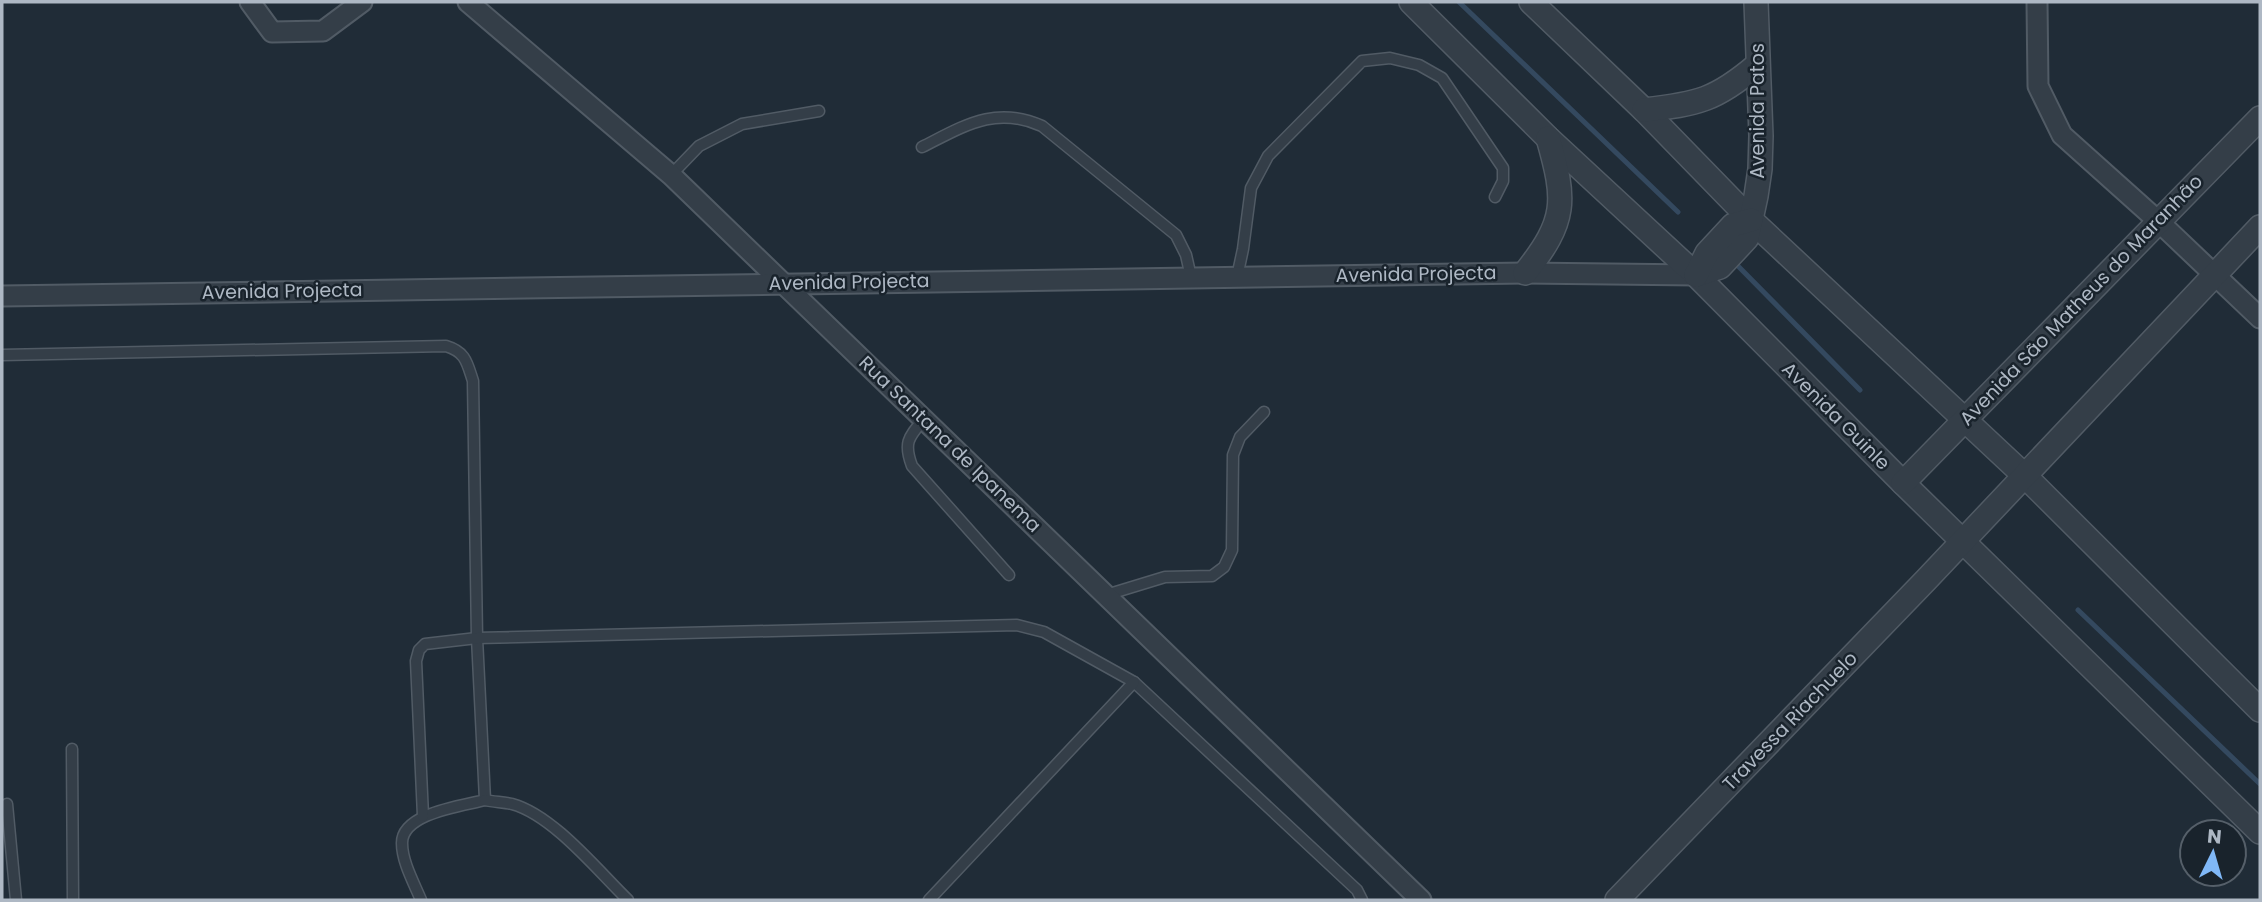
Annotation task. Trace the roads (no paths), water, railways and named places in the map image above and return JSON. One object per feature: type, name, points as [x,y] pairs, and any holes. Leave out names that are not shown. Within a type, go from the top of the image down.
[{"type":"street","points":[[250,2],[272,32],[285,32],[323,31],[362,2]]},
{"type":"street","name":"Rua Santana de Ipanema","points":[[467,2],[671,175],[1421,900]]},
{"type":"street","name":"Avenida Guinle","points":[[1411,2],[1548,138],[1696,275],[1903,483],[2260,832]]},
{"type":"street","points":[[1531,2],[1644,110],[1751,220],[2025,476],[2260,710]]},
{"type":"street","name":"Avenida Patos","points":[[1751,220],[1760,169],[1756,2]]},
{"type":"street","points":[[2038,2],[2038,86],[2062,135],[2260,318]]},
{"type":"street","points":[[1644,110],[1707,99],[1733,85],[1757,65]]},
{"type":"street","name":"Avenida São Matheus do Maranhão","points":[[1903,483],[2260,118]]},
{"type":"street","points":[[1525,273],[1546,247],[1556,225],[1561,200],[1560,179],[1548,138]]},
{"type":"street","points":[[1696,275],[1707,253],[1733,225],[1751,220]]},
{"type":"street","points":[[1962,541],[2260,227]]},
{"type":"street","name":"Avenida Projecta","points":[[2,296],[1191,277],[1525,273],[1696,275]]},
{"type":"street","name":"Travessa Riachuelo","points":[[1617,900],[1962,541]]},
{"type":"lane","points":[[1237,277],[1251,188],[1268,156],[1362,61],[1390,58],[1419,65],[1442,78],[1503,168],[1503,181],[1495,197]]},
{"type":"lane","points":[[671,175],[699,146],[742,124],[819,111]]},
{"type":"lane","points":[[922,147],[974,120],[1003,116],[1027,119],[1042,126],[1176,235],[1186,256],[1191,277]]},
{"type":"lane","points":[[2,355],[446,346],[458,350],[467,362],[473,381],[477,638],[485,800]]},
{"type":"lane","points":[[1106,595],[1166,577],[1212,576],[1224,567],[1232,550],[1233,455],[1240,437],[1264,412]]},
{"type":"lane","points":[[924,419],[908,438],[907,452],[912,466],[1009,575]]},
{"type":"lane","points":[[423,817],[416,661],[419,650],[425,644],[477,638],[1017,625],[1044,632],[1135,682],[1357,890],[1362,900]]},
{"type":"lane","points":[[929,900],[1135,682]]},
{"type":"lane","points":[[72,749],[73,900]]},
{"type":"lane","points":[[421,900],[406,862],[402,844],[403,833],[423,817],[485,800],[513,804],[556,829],[628,900]]},
{"type":"lane","points":[[7,803],[16,900]]},
{"type":"waterway","points":[[1459,2],[1678,212]]},
{"type":"waterway","points":[[1738,266],[1860,390]]},
{"type":"waterway","points":[[2078,610],[2260,784]]}]
